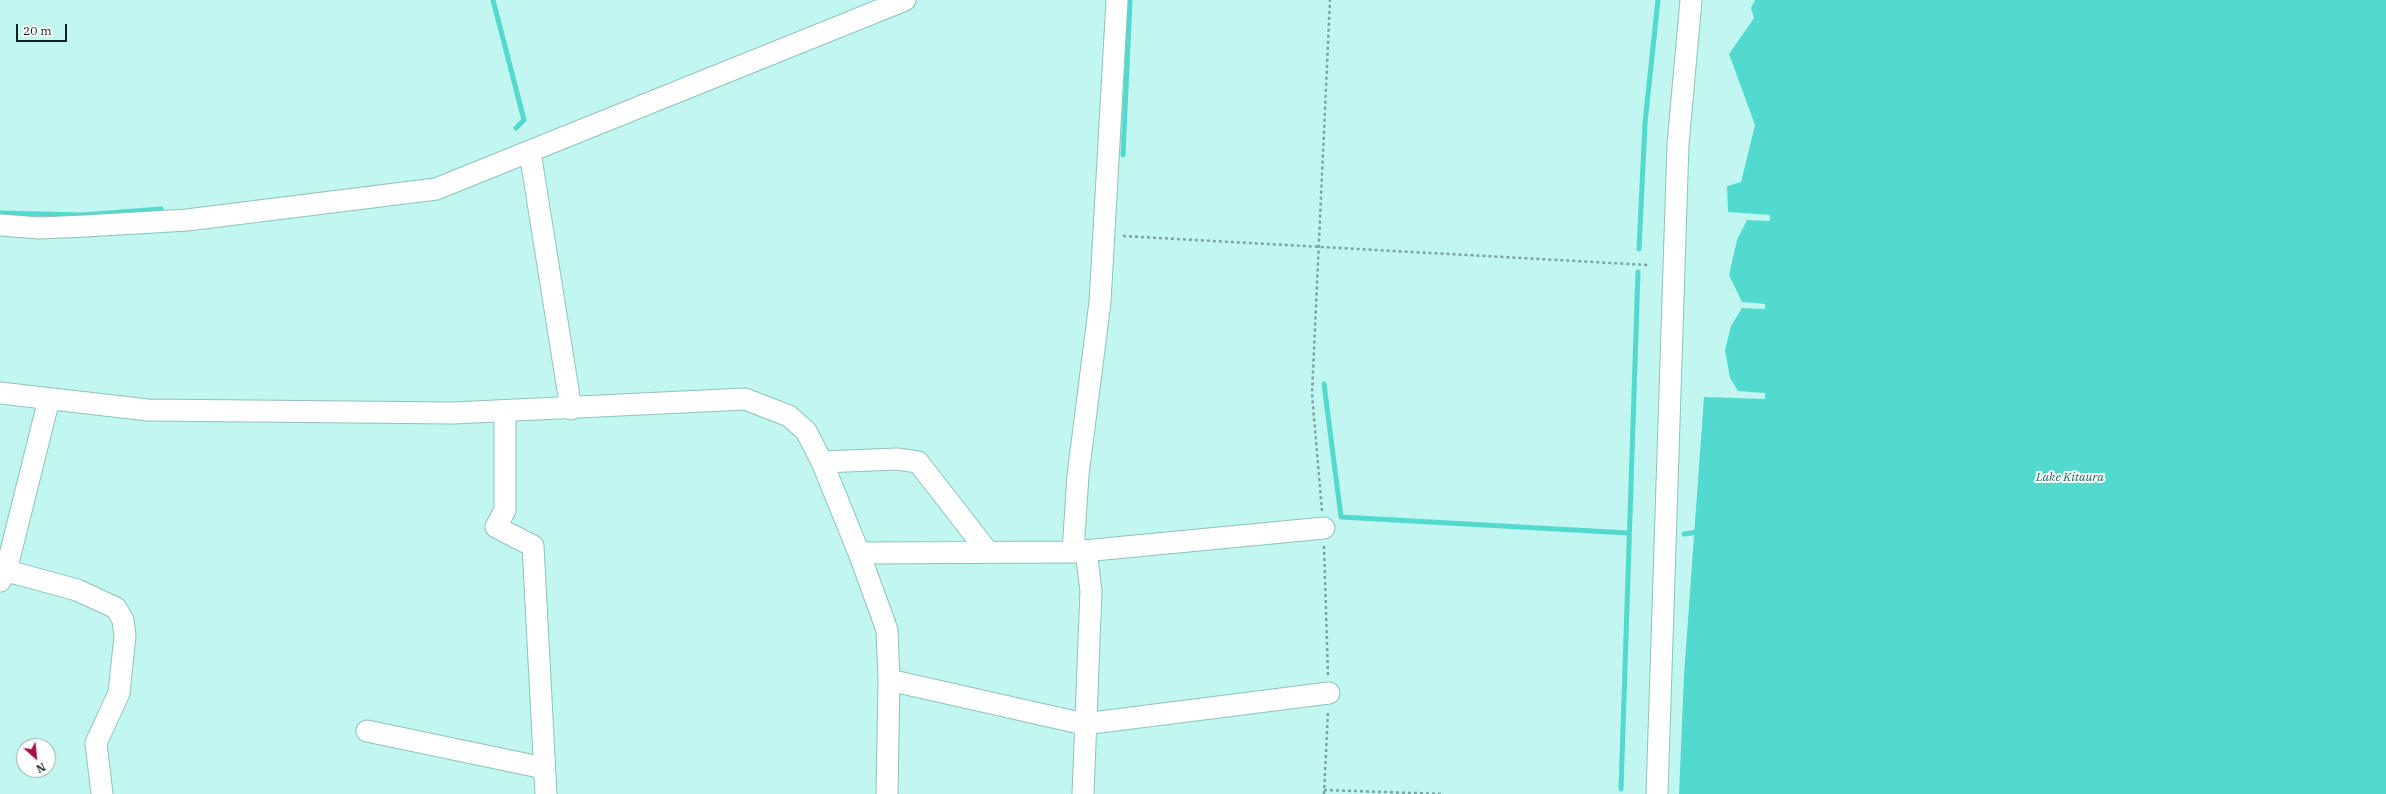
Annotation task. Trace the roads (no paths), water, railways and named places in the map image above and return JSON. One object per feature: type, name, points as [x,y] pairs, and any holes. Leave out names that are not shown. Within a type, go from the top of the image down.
[{"type":"street","points":[[0,226],[39,228],[187,220],[436,189],[905,0]]},
{"type":"street","points":[[1083,794],[1084,724],[1091,591],[1080,551],[1078,475],[1100,302],[1117,0]]},
{"type":"street","points":[[1657,794],[1678,144],[1691,0]]},
{"type":"street","points":[[530,152],[571,409]]},
{"type":"street","points":[[0,393],[148,410],[454,413],[571,409],[745,399],[789,416],[806,431],[822,462],[859,553],[887,630],[889,680],[887,794]]},
{"type":"street","points":[[49,399],[2,574],[76,590],[116,608],[123,620],[125,636],[119,693],[96,743],[102,794]]},
{"type":"street","points":[[505,411],[505,510],[496,527],[533,546],[546,794]]},
{"type":"street","points":[[822,462],[898,459],[918,462],[988,552]]},
{"type":"street","points":[[859,553],[1080,551],[1324,528]]},
{"type":"street","points":[[889,680],[1084,724],[1329,693]]},
{"type":"street","points":[[367,731],[544,768]]},
{"type":"water","name":"Lake Kitaura","points":[[1755,0],[2386,0],[2386,794],[1679,794],[1684,675],[1704,397],[1765,399],[1765,393],[1738,391],[1730,378],[1725,350],[1731,326],[1742,308],[1765,309],[1765,304],[1742,302],[1729,275],[1737,240],[1747,220],[1770,221],[1770,215],[1728,212],[1727,186],[1741,182],[1755,125],[1729,54],[1754,18],[1751,8]]},
{"type":"waterway","points":[[493,0],[524,120],[516,128]]},
{"type":"waterway","points":[[1123,155],[1130,0]]},
{"type":"waterway","points":[[1639,249],[1645,123],[1658,0]]},
{"type":"waterway","points":[[0,213],[82,215],[161,209]]},
{"type":"waterway","points":[[1621,789],[1638,272]]},
{"type":"waterway","points":[[1324,384],[1341,517],[1628,533]]},
{"type":"waterway","points":[[1684,534],[1699,532]]}]
